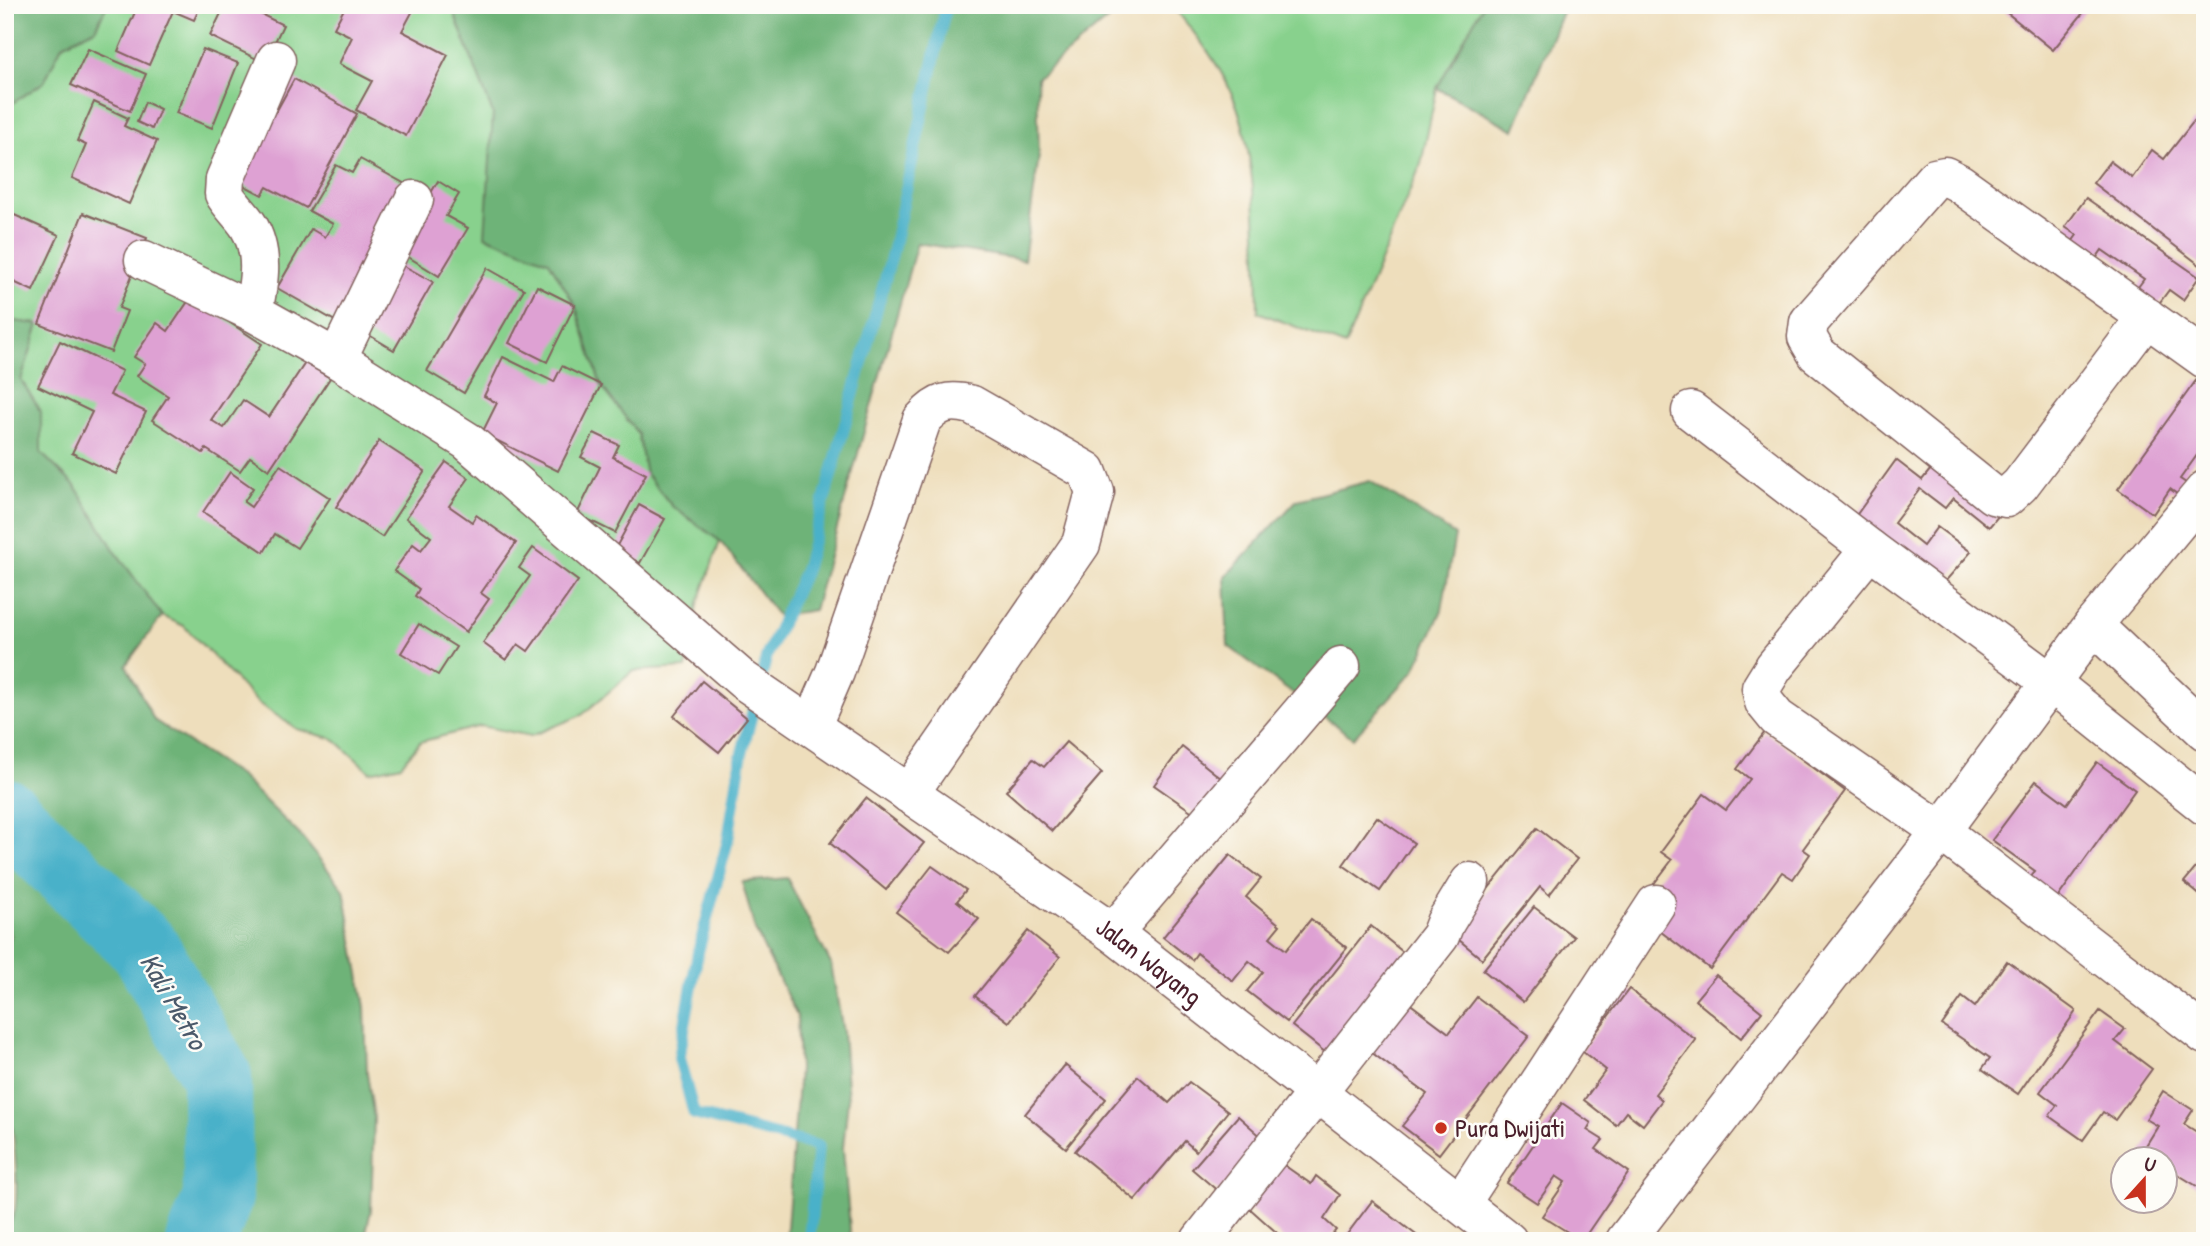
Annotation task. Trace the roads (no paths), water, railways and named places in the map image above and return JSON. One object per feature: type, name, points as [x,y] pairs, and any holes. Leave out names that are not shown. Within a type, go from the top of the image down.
[{"type":"street","points":[[253,312],[261,276],[256,244],[248,226],[224,194],[225,179],[276,60]]},
{"type":"street","points":[[2147,317],[2020,485],[2006,498],[1993,495],[1817,354],[1807,337],[1810,321],[1935,178],[1945,176],[2147,317],[2205,359]]},
{"type":"street","points":[[337,359],[414,200]]},
{"type":"street","name":"Jalan Wayang","points":[[144,260],[253,312],[337,359],[467,442],[534,496],[743,680],[1114,933],[1508,1241]]},
{"type":"street","points":[[812,725],[835,671],[922,420],[934,407],[951,399],[972,405],[1087,471],[1095,492],[1081,544],[909,794]]},
{"type":"street","points":[[1691,411],[1870,549],[2050,682],[2205,806]]},
{"type":"street","points":[[1625,1241],[1941,831],[2093,625],[2205,490]]},
{"type":"street","points":[[1870,549],[1774,667],[1761,688],[1764,702],[1777,718],[1941,831],[2205,1035]]},
{"type":"street","points":[[2093,625],[2205,731]]},
{"type":"street","points":[[1114,933],[1341,666]]},
{"type":"street","points":[[1213,1237],[1440,936],[1470,882]]},
{"type":"street","points":[[1461,1203],[1656,904]]},
{"type":"waterway","points":[[809,1241],[818,1146],[694,1114],[679,1058],[698,952],[728,840],[741,757],[767,655],[805,570],[892,254],[946,5]]},
{"type":"waterway","name":"Kali Metro","points":[[5,813],[145,948],[217,1077],[218,1197],[201,1241]]},
{"type":"place","name":"Pura Dwijati","points":[[1441,1128]]}]
